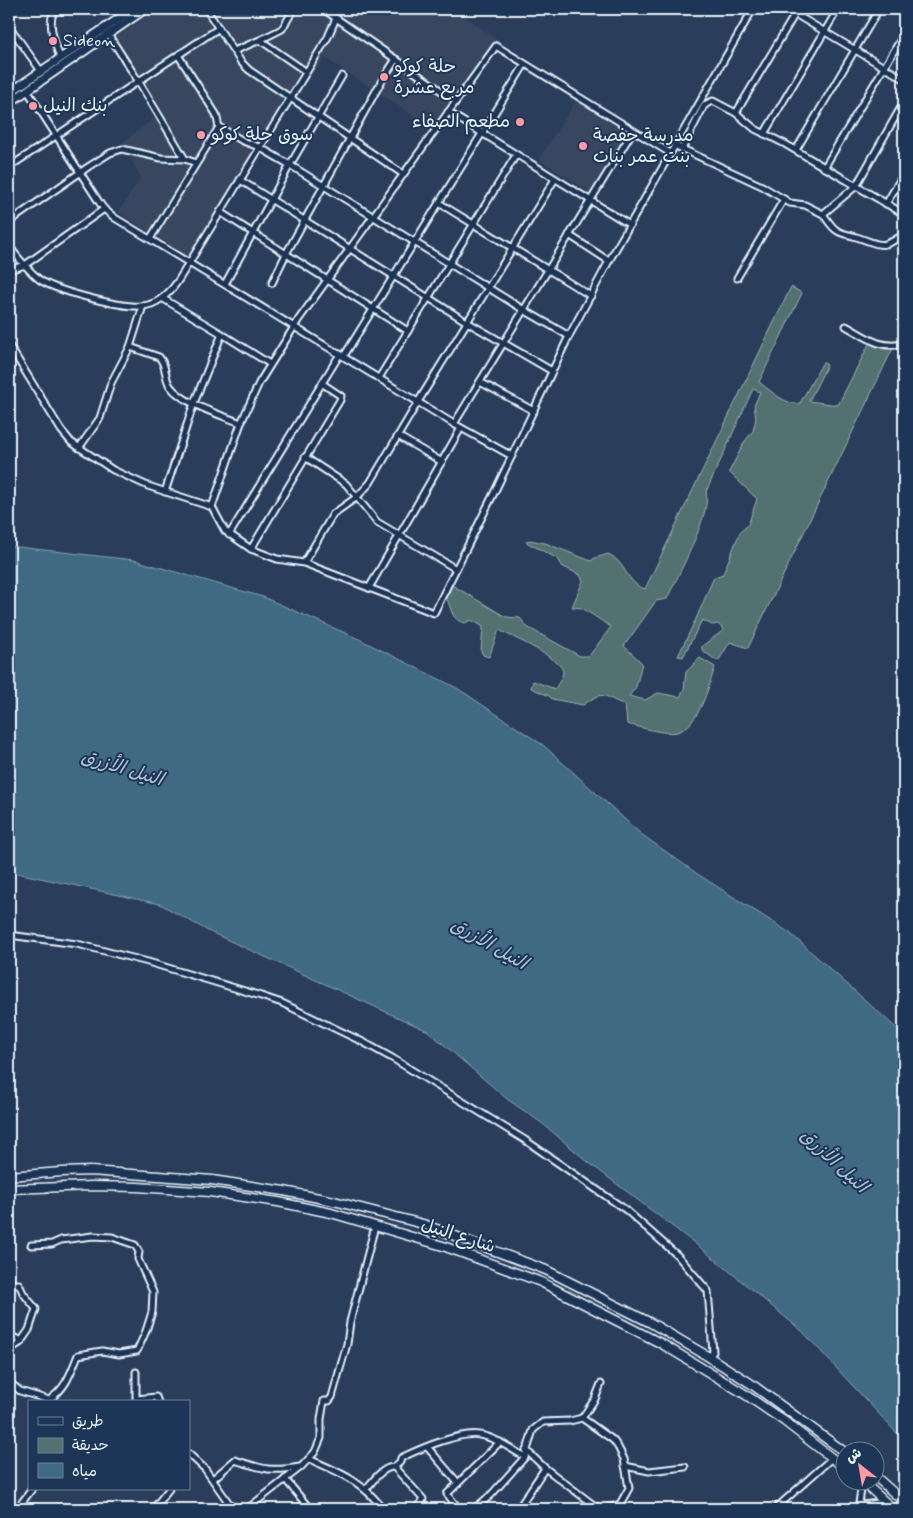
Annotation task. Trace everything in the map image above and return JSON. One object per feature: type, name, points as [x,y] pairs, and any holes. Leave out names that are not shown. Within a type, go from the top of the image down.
[{"type":"main road","points":[[9,93],[133,9]]},
{"type":"main road","points":[[9,103],[141,10]]},
{"type":"main road","name":"شارع النيل","points":[[9,1176],[91,1172],[212,1180],[334,1201],[430,1226],[546,1270],[651,1323],[710,1357],[792,1412],[836,1445]]},
{"type":"main road","name":"شارع النيل","points":[[9,1189],[92,1186],[210,1192],[313,1209],[426,1240],[541,1282],[662,1344],[743,1393],[836,1461]]},
{"type":"main road","points":[[426,1240],[429,1236],[430,1226]]},
{"type":"main road","points":[[443,1246],[442,1240],[448,1234]]},
{"type":"main road","points":[[643,1334],[648,1331],[651,1323]]},
{"type":"main road","points":[[662,1344],[663,1339],[670,1334]]},
{"type":"main road","points":[[886,1486],[904,1502]]},
{"type":"main road","points":[[871,1490],[893,1509]]},
{"type":"street","points":[[56,9],[52,17],[52,26],[60,58]]},
{"type":"street","points":[[206,9],[249,70],[403,174]]},
{"type":"street","points":[[234,51],[282,29],[294,9]]},
{"type":"street","points":[[323,9],[456,101]]},
{"type":"street","points":[[9,345],[66,437],[79,448],[113,470],[148,486],[212,507],[223,528],[251,549],[276,559],[304,562],[434,613],[552,371],[609,261],[753,9]]},
{"type":"street","points":[[779,9],[796,11],[854,50],[904,79]]},
{"type":"street","points":[[764,134],[838,9]]},
{"type":"street","points":[[796,150],[879,9]]},
{"type":"street","points":[[736,113],[796,11]]},
{"type":"street","points":[[9,246],[24,265],[39,279],[57,288],[103,301],[143,306],[162,298],[174,286],[240,180],[305,71],[328,37],[336,18]]},
{"type":"street","points":[[9,26],[41,71]]},
{"type":"street","points":[[9,167],[219,28]]},
{"type":"street","points":[[108,34],[185,159]]},
{"type":"street","points":[[824,168],[904,34]]},
{"type":"street","points":[[260,40],[305,71]]},
{"type":"street","points":[[212,507],[241,423],[252,396],[270,364],[294,326],[349,248],[496,46],[670,153]]},
{"type":"street","points":[[178,56],[216,114],[220,126],[243,141],[259,147],[290,165],[414,243],[570,336]]},
{"type":"street","points":[[272,282],[381,82],[396,59]]},
{"type":"street","points":[[229,534],[323,384],[373,309],[525,64]]},
{"type":"street","points":[[226,284],[290,165],[342,76]]},
{"type":"street","points":[[27,90],[104,209],[123,223],[188,263],[226,284],[454,424],[512,456]]},
{"type":"street","points":[[682,149],[704,106],[713,101],[736,113],[755,129],[796,150],[904,214]]},
{"type":"street","points":[[823,214],[856,186],[904,102]]},
{"type":"street","points":[[448,112],[630,225]]},
{"type":"street","points":[[150,239],[220,126]]},
{"type":"street","points":[[454,424],[633,131]]},
{"type":"street","points":[[674,145],[762,186],[790,203],[805,205],[823,214],[841,234],[853,236],[878,245],[892,244],[904,234]]},
{"type":"street","points":[[9,222],[110,153],[122,149],[161,158],[185,159],[196,163]]},
{"type":"street","points":[[379,378],[516,155]]},
{"type":"street","points":[[886,204],[904,172]]},
{"type":"street","points":[[304,562],[334,514],[370,483],[555,179]]},
{"type":"street","points":[[240,180],[394,275],[427,298],[552,371]]},
{"type":"street","points":[[737,278],[784,199]]},
{"type":"street","points":[[439,202],[591,296]]},
{"type":"street","points":[[9,270],[24,265],[104,209]]},
{"type":"street","points":[[220,212],[408,331]]},
{"type":"street","points":[[569,235],[609,261]]},
{"type":"street","points":[[162,298],[270,364]]},
{"type":"street","points":[[79,448],[100,418],[111,383],[130,347],[143,306]]},
{"type":"street","points":[[846,326],[888,346],[904,344]]},
{"type":"street","points":[[165,492],[194,403],[222,334]]},
{"type":"street","points":[[130,347],[159,357],[164,363],[167,382],[178,395],[241,423]]},
{"type":"street","points":[[480,382],[534,411]]},
{"type":"street","points":[[251,549],[340,400],[341,396],[339,393],[323,384]]},
{"type":"street","points":[[369,588],[461,428]]},
{"type":"street","points":[[398,436],[442,462]]},
{"type":"street","points":[[305,457],[346,484],[377,522],[456,568]]},
{"type":"street","points":[[9,935],[77,944],[148,962],[275,1001],[392,1058],[525,1140],[626,1210],[677,1255],[708,1290],[713,1352],[710,1357]]},
{"type":"street","points":[[247,1509],[301,1467],[320,1444],[324,1401],[329,1401],[332,1397],[347,1344],[350,1322],[375,1226]]},
{"type":"street","points":[[31,1245],[52,1244],[61,1240],[93,1236],[112,1237],[135,1245],[139,1252],[138,1259],[153,1292],[152,1312],[137,1351],[119,1354],[102,1351],[78,1355],[63,1389],[57,1392],[50,1400]]},
{"type":"street","points":[[9,1280],[14,1284],[18,1284],[36,1308],[29,1330],[20,1343],[9,1350]]},
{"type":"street","points":[[9,1336],[21,1340],[20,1343]]},
{"type":"street","points":[[136,1372],[136,1399],[156,1398],[157,1400]]},
{"type":"street","points":[[9,1382],[20,1391],[46,1400]]},
{"type":"street","points":[[478,1508],[526,1457],[526,1450],[533,1430],[542,1422],[570,1421],[582,1418],[595,1398],[601,1384]]},
{"type":"street","points":[[526,1450],[593,1508],[604,1509],[620,1504],[629,1488],[624,1459],[613,1440],[582,1418]]},
{"type":"street","points":[[366,1490],[380,1473],[390,1467],[394,1467],[405,1456],[447,1440],[469,1435],[478,1434],[500,1442],[526,1457]]},
{"type":"street","points":[[459,1509],[447,1494],[500,1442]]},
{"type":"street","points":[[428,1448],[458,1483]]},
{"type":"street","points":[[190,1458],[201,1465],[213,1479],[233,1509]]},
{"type":"street","points":[[776,1509],[832,1458]]},
{"type":"street","points":[[309,1459],[346,1475],[366,1490],[383,1509]]},
{"type":"street","points":[[213,1479],[235,1460],[269,1470],[301,1467]]},
{"type":"street","points":[[625,1466],[649,1471],[685,1467]]},
{"type":"street","points":[[394,1467],[422,1499],[422,1502],[415,1509]]},
{"type":"street","points":[[518,1509],[545,1468]]},
{"type":"street","points":[[285,1479],[310,1509]]},
{"type":"street","points":[[17,1509],[31,1490]]},
{"type":"street","points":[[164,1509],[155,1507],[168,1490]]},
{"type":"street","points":[[856,1508],[861,1496],[860,1490]]},
{"type":"street","points":[[856,1508],[885,1502]]},
{"type":"street","points":[[372,1509],[379,1504]]},
{"type":"shaded area","name":"سوق حلة كوكو","points":[[154,9],[455,9],[503,44],[430,126],[325,58],[296,96],[187,258],[118,212],[141,178],[122,143],[162,112],[115,35]]},
{"type":"shaded area","name":"مدرسة حفصة بنت عمر بنات","points":[[576,101],[627,133],[591,193],[539,159]]},
{"type":"green space","points":[[791,287],[802,293],[759,382],[784,400],[800,403],[823,362],[827,365],[809,401],[838,405],[872,338],[894,346],[748,648],[730,642],[717,661],[702,650],[702,646],[724,630],[718,624],[712,625],[702,620],[683,657],[678,656],[714,577],[723,574],[740,532],[748,525],[757,499],[729,472],[745,441],[753,431],[756,418],[754,406],[760,392],[753,389],[706,492],[704,514],[699,529],[667,599],[656,601],[624,646],[642,663],[636,687],[629,696],[645,700],[658,693],[680,697],[684,689],[686,672],[700,658],[715,667],[702,704],[691,722],[685,729],[677,732],[659,732],[627,724],[625,705],[604,696],[596,697],[583,705],[552,699],[531,688],[533,681],[555,689],[563,674],[561,667],[546,655],[499,630],[489,657],[483,655],[481,651],[482,626],[471,620],[465,623],[460,621],[452,613],[446,598],[452,585],[506,617],[520,618],[527,627],[580,656],[589,656],[611,627],[582,608],[572,607],[583,581],[580,575],[562,566],[558,559],[526,542],[529,540],[545,543],[591,561],[608,554],[618,561],[634,583],[645,589]]},
{"type":"water","name":"النيل الأزرق","points":[[9,546],[134,560],[263,597],[359,639],[457,688],[543,745],[641,834],[699,875],[790,933],[904,1035],[904,1441],[802,1331],[706,1252],[588,1162],[543,1124],[507,1099],[428,1031],[208,931],[160,904],[17,873],[9,869]]},
{"type":"waterway","points":[[603,277],[618,251]]},
{"type":"waterway","points":[[473,540],[490,506]]},
{"type":"place","name":"Sideon","points":[[53,41]]},
{"type":"place","name":"حلة كوكو مربع عشرة","points":[[384,77]]},
{"type":"place","name":"بنك النيل","points":[[33,106]]},
{"type":"place","name":"مطعم الصفاء","points":[[520,122]]},
{"type":"place","name":"سوق حلة كوكو","points":[[201,135]]},
{"type":"place","name":"مدرسة حفصة بنت عمر بنات","points":[[583,146]]}]
